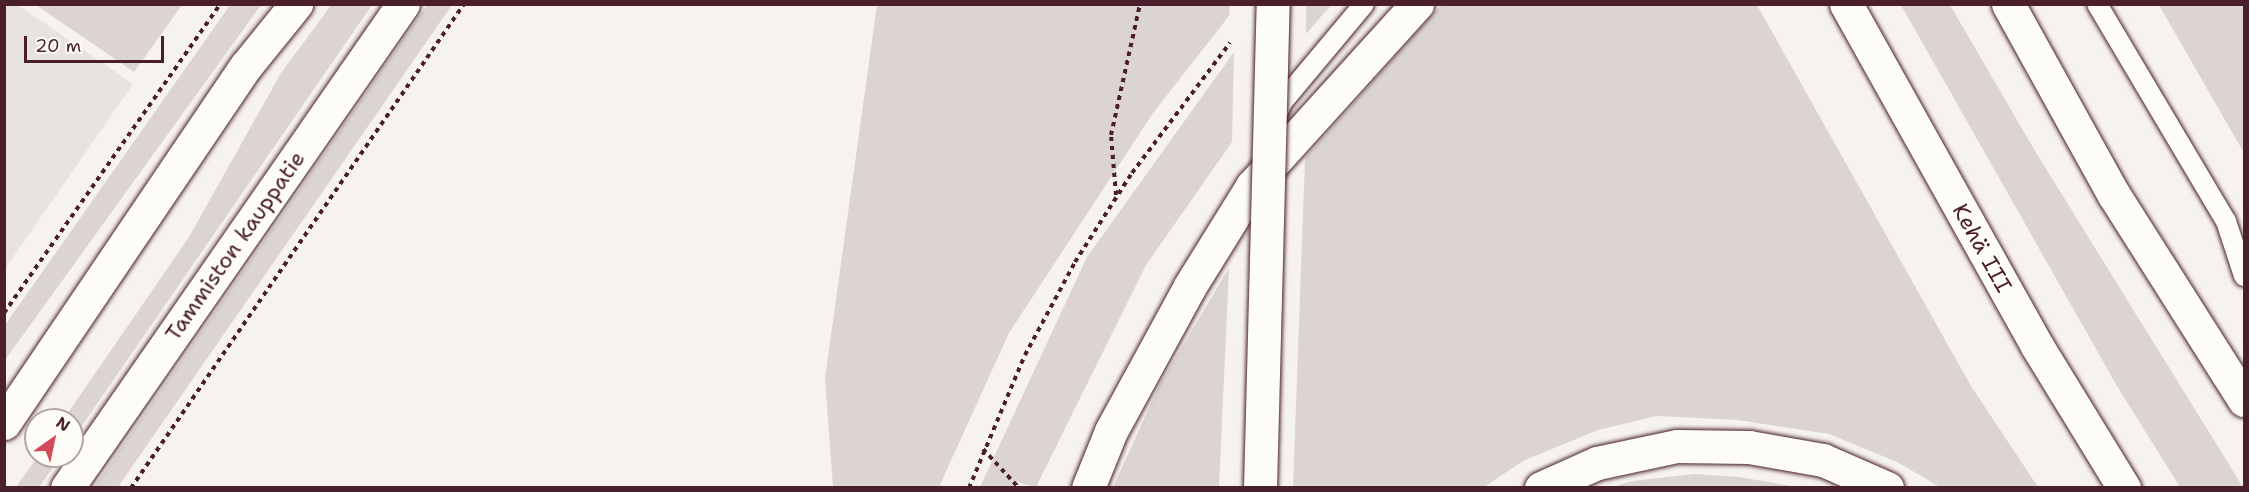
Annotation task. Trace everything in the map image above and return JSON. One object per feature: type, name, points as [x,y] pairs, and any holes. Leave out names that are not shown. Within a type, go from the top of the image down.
[{"type":"main road","points":[[4,423],[246,66],[296,4]]},
{"type":"main road","name":"Tammiston kauppatie","points":[[67,488],[403,4]]},
{"type":"main road","points":[[1260,488],[1273,4]]},
{"type":"main road","points":[[1088,488],[1111,431],[1190,286],[1252,186],[1418,4]]},
{"type":"main road","name":"Kehä III","points":[[1846,4],[2037,346],[2124,488]]},
{"type":"main road","points":[[2008,4],[2114,195],[2244,400]]},
{"type":"main road","points":[[1540,488],[1597,463],[1677,446],[1749,447],[1823,460],[1887,488]]},
{"type":"lane","points":[[1190,286],[1283,101],[1364,4]]},
{"type":"lane","points":[[2097,4],[2226,221],[2244,276]]},
{"type":"path","points":[[4,313],[220,4]]},
{"type":"path","points":[[131,488],[464,4]]},
{"type":"path","points":[[1117,197],[1111,135],[1140,4]]},
{"type":"path","points":[[969,488],[983,449],[1025,355],[1117,197],[1231,41]]},
{"type":"path","points":[[983,449],[1019,488]]},
{"type":"shaded area","points":[[5,4],[18,5],[133,84],[5,269]]},
{"type":"shaded area","points":[[332,4],[372,5],[84,423],[84,408],[71,408],[189,237],[281,73]]},
{"type":"shaded area","points":[[1442,4],[1757,5],[1971,386],[2038,487],[1940,487],[1897,462],[1829,434],[1738,420],[1656,416],[1598,430],[1523,461],[1484,487],[1293,487],[1305,158]]},
{"type":"shaded area","points":[[36,5],[182,5],[134,72]]},
{"type":"shaded area","points":[[230,5],[261,5],[5,360],[5,325]]},
{"type":"shaded area","points":[[427,5],[452,5],[118,487],[94,487]]},
{"type":"shaded area","points":[[877,5],[1230,5],[1229,16],[1153,113],[1009,333],[939,487],[833,487],[825,378]]},
{"type":"shaded area","points":[[1306,5],[1331,5],[1306,34]]},
{"type":"shaded area","points":[[1901,5],[1950,5],[2035,151],[2243,487],[2180,487],[2117,386]]},
{"type":"shaded area","points":[[2159,5],[2244,5],[2244,153]]},
{"type":"shaded area","points":[[1234,52],[1232,142],[1146,265],[1036,487],[1017,482],[1015,487],[980,487],[1087,257]]},
{"type":"shaded area","points":[[1229,268],[1219,487],[1113,487],[1160,384]]},
{"type":"shaded area","points":[[29,468],[52,468],[39,487],[16,487]]},
{"type":"shaded area","points":[[1695,474],[1739,477],[1797,487],[1613,487],[1632,481]]}]
